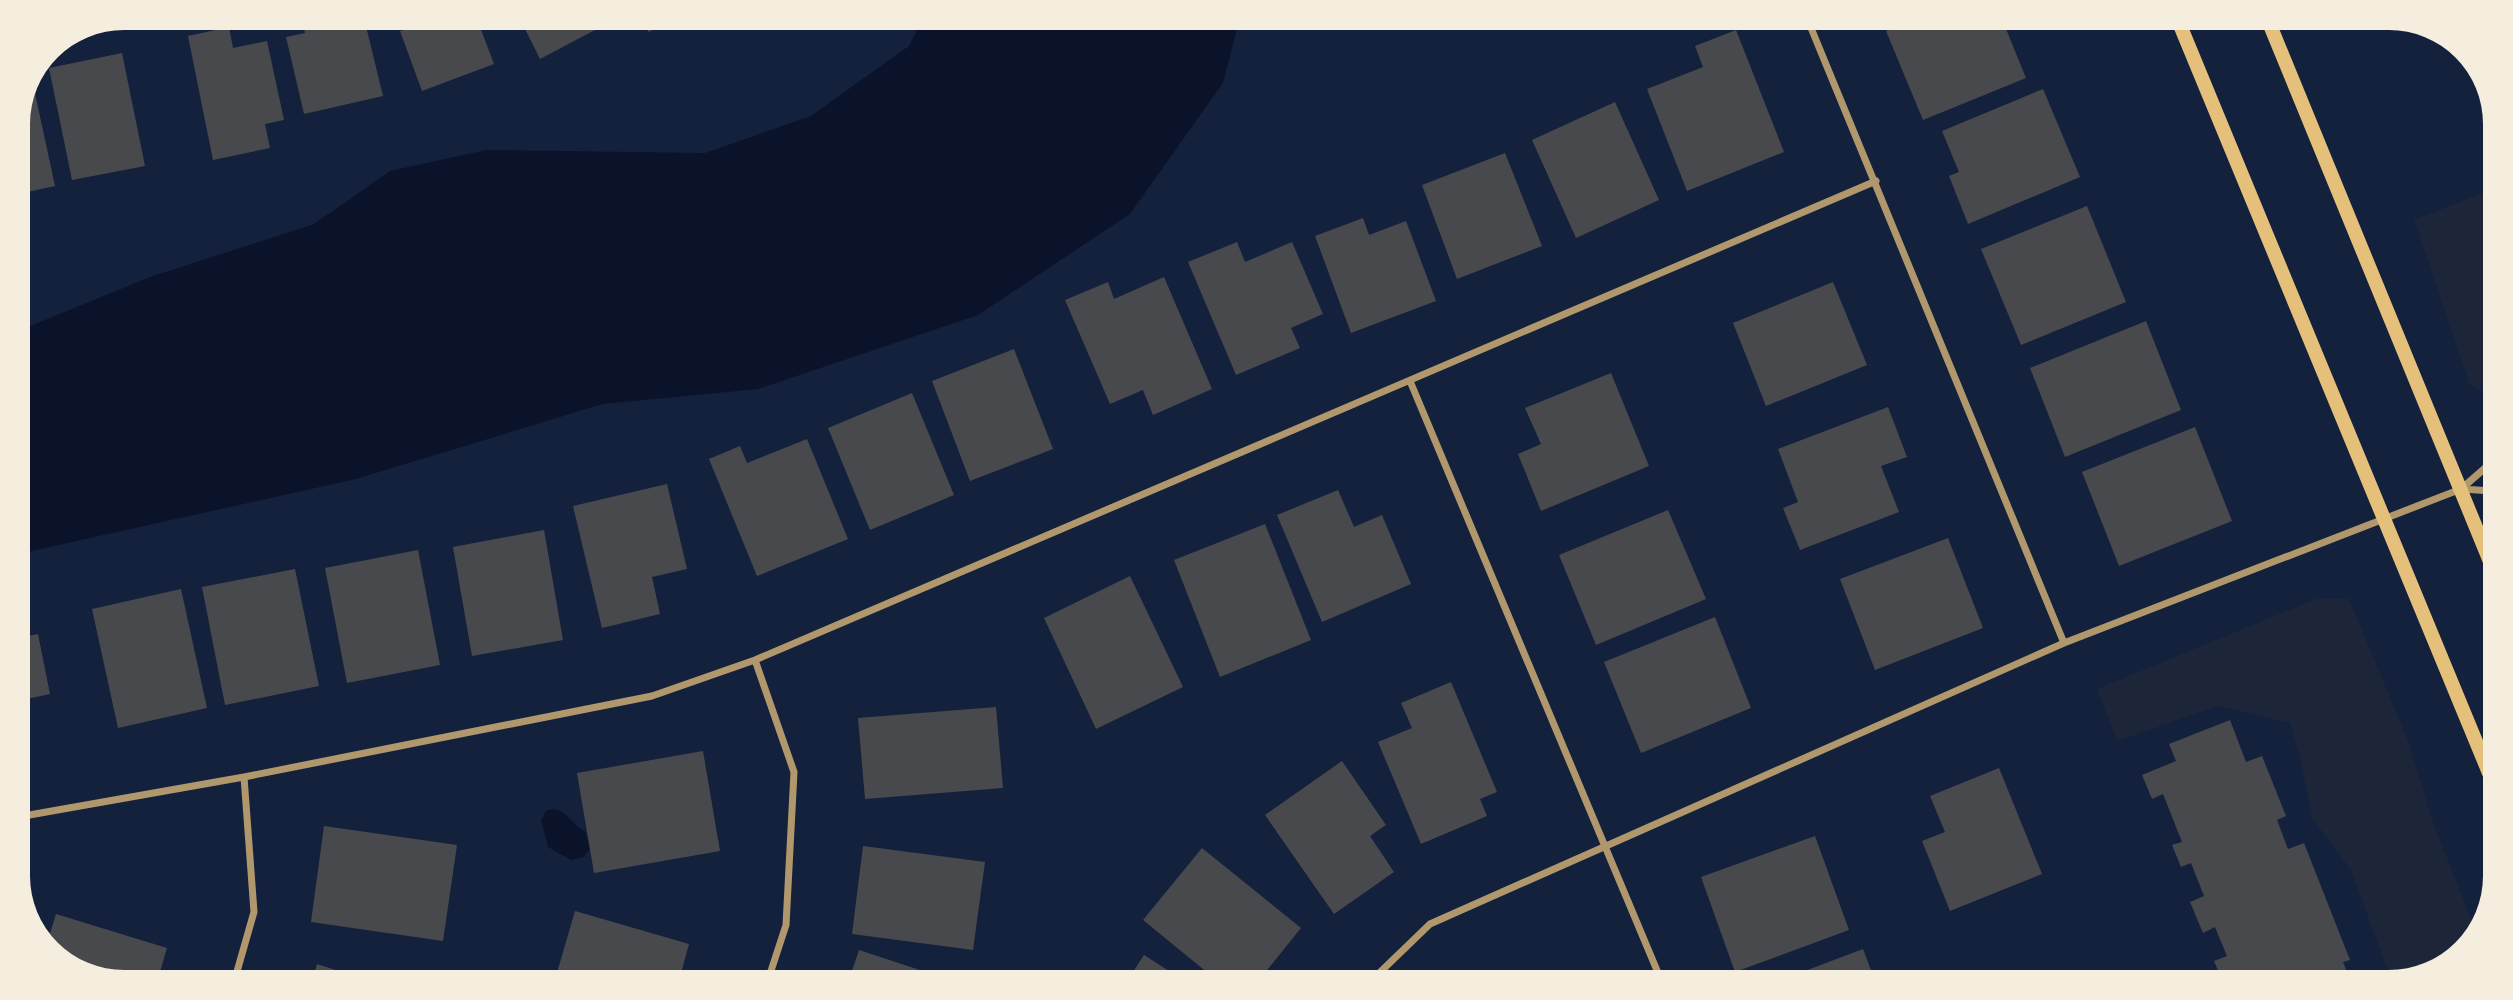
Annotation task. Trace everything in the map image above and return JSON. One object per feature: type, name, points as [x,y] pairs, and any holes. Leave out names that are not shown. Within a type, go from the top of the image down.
[{"type":"main road","points":[[2182,30],[2483,758]]},
{"type":"main road","points":[[2272,30],[2483,544]]},
{"type":"street","points":[[1812,30],[1877,181],[2064,643]]},
{"type":"street","points":[[30,815],[244,777],[652,696],[755,660],[1877,181]]},
{"type":"street","points":[[1410,381],[1657,970]]},
{"type":"street","points":[[1382,970],[1430,924],[2064,643],[2461,489],[2483,470]]},
{"type":"street","points":[[2461,489],[2483,490]]},
{"type":"street","points":[[755,660],[794,772],[786,925],[771,970]]},
{"type":"street","points":[[237,970],[254,912],[244,777]]},
{"type":"shaded area","points":[[917,30],[1237,30],[1223,83],[1130,214],[978,315],[758,389],[603,404],[356,479],[30,551],[30,326],[150,277],[314,224],[390,171],[486,150],[705,153],[811,116],[909,46]]},
{"type":"shaded area","points":[[2483,193],[2483,392],[2470,385],[2414,220]]},
{"type":"shaded area","points":[[2316,599],[2349,599],[2407,738],[2434,825],[2471,923],[2456,943],[2431,961],[2408,968],[2388,970],[2351,870],[2312,818],[2290,723],[2218,706],[2117,741],[2097,689]]},
{"type":"shaded area","points":[[553,809],[563,813],[585,831],[590,849],[584,857],[571,860],[548,847],[541,820],[546,811]]},
{"type":"building","points":[[230,30],[233,48],[267,41],[284,120],[265,124],[270,148],[213,160],[188,36]]},
{"type":"building","points":[[304,30],[367,30],[383,96],[304,114],[286,37],[305,33]]},
{"type":"building","points":[[481,30],[494,64],[422,91],[400,31]]},
{"type":"building","points":[[526,30],[595,30],[540,59]]},
{"type":"building","points":[[1736,30],[1784,152],[1687,191],[1647,89],[1703,67],[1695,46]]},
{"type":"building","points":[[2006,30],[2026,78],[1923,120],[1886,31]]},
{"type":"building","points":[[122,53],[145,166],[72,180],[49,68]]},
{"type":"building","points":[[2043,89],[2080,177],[1968,224],[1949,176],[1959,172],[1942,131]]},
{"type":"building","points":[[35,94],[55,186],[30,191],[30,124]]},
{"type":"building","points":[[1615,102],[1659,200],[1576,238],[1532,140]]},
{"type":"building","points":[[1505,153],[1542,246],[1457,279],[1422,185]]},
{"type":"building","points":[[2087,206],[2126,302],[2021,345],[1981,249]]},
{"type":"building","points":[[1363,218],[1369,235],[1406,221],[1436,301],[1351,333],[1315,236]]},
{"type":"building","points":[[1237,242],[1245,262],[1292,242],[1323,314],[1291,328],[1300,348],[1236,375],[1188,262]]},
{"type":"building","points":[[1164,277],[1212,389],[1153,415],[1143,390],[1110,404],[1065,300],[1108,282],[1114,299]]},
{"type":"building","points":[[1833,282],[1867,365],[1766,406],[1733,323]]},
{"type":"building","points":[[2146,321],[2181,410],[2065,457],[2030,368]]},
{"type":"building","points":[[1014,349],[1053,449],[970,481],[932,381]]},
{"type":"building","points":[[1611,373],[1649,466],[1541,511],[1518,454],[1541,444],[1525,408]]},
{"type":"building","points":[[912,393],[954,495],[870,530],[828,428]]},
{"type":"building","points":[[1888,407],[1907,457],[1881,466],[1899,512],[1800,550],[1783,508],[1798,502],[1778,449]]},
{"type":"building","points":[[2195,427],[2232,521],[2119,566],[2082,472]]},
{"type":"building","points":[[807,439],[848,539],[757,576],[709,459],[740,446],[747,463]]},
{"type":"building","points":[[667,484],[687,569],[652,577],[660,614],[602,628],[573,506]]},
{"type":"building","points":[[1338,490],[1354,527],[1382,515],[1411,584],[1322,622],[1277,515]]},
{"type":"building","points":[[1668,510],[1706,599],[1596,645],[1559,555]]},
{"type":"building","points":[[1265,524],[1311,640],[1220,677],[1174,560]]},
{"type":"building","points":[[544,530],[563,640],[472,656],[453,547]]},
{"type":"building","points":[[1948,538],[1983,628],[1875,670],[1840,579]]},
{"type":"building","points":[[418,550],[440,665],[347,683],[325,568]]},
{"type":"building","points":[[295,569],[319,686],[225,705],[202,587]]},
{"type":"building","points":[[1130,576],[1183,687],[1096,729],[1044,618]]},
{"type":"building","points":[[181,589],[207,708],[118,728],[92,609]]},
{"type":"building","points":[[1715,617],[1751,708],[1641,753],[1604,662]]},
{"type":"building","points":[[38,634],[50,694],[30,698],[30,636]]},
{"type":"building","points":[[1451,682],[1497,792],[1480,799],[1487,816],[1421,844],[1378,742],[1412,728],[1401,703]]},
{"type":"building","points":[[996,707],[1003,788],[865,799],[858,718]]},
{"type":"building","points":[[2230,720],[2246,762],[2262,756],[2286,816],[2277,820],[2288,849],[2304,843],[2350,960],[2343,962],[2346,970],[2218,970],[2214,961],[2227,956],[2215,927],[2203,933],[2190,902],[2204,896],[2191,863],[2181,867],[2172,845],[2182,842],[2163,794],[2152,799],[2142,775],[2176,761],[2169,744]]},
{"type":"building","points":[[703,751],[720,851],[594,873],[577,773]]},
{"type":"building","points":[[1342,761],[1386,825],[1370,836],[1394,872],[1334,914],[1265,815]]},
{"type":"building","points":[[1999,768],[2042,874],[1950,911],[1922,841],[1945,832],[1930,796]]},
{"type":"building","points":[[324,826],[457,845],[443,941],[311,922]]},
{"type":"building","points":[[1815,836],[1849,930],[1734,970],[1701,877]]},
{"type":"building","points":[[863,846],[985,862],[973,950],[852,934]]},
{"type":"building","points":[[1202,848],[1301,928],[1267,970],[1204,970],[1143,920]]},
{"type":"building","points":[[575,911],[689,944],[682,970],[558,970]]},
{"type":"building","points":[[56,914],[167,948],[160,970],[112,969],[77,958],[50,934]]},
{"type":"building","points":[[1863,949],[1871,970],[1807,970]]},
{"type":"building","points":[[859,950],[920,970],[852,970]]},
{"type":"building","points":[[1144,955],[1167,970],[1134,970]]},
{"type":"building","points":[[317,964],[336,970],[315,970]]}]
